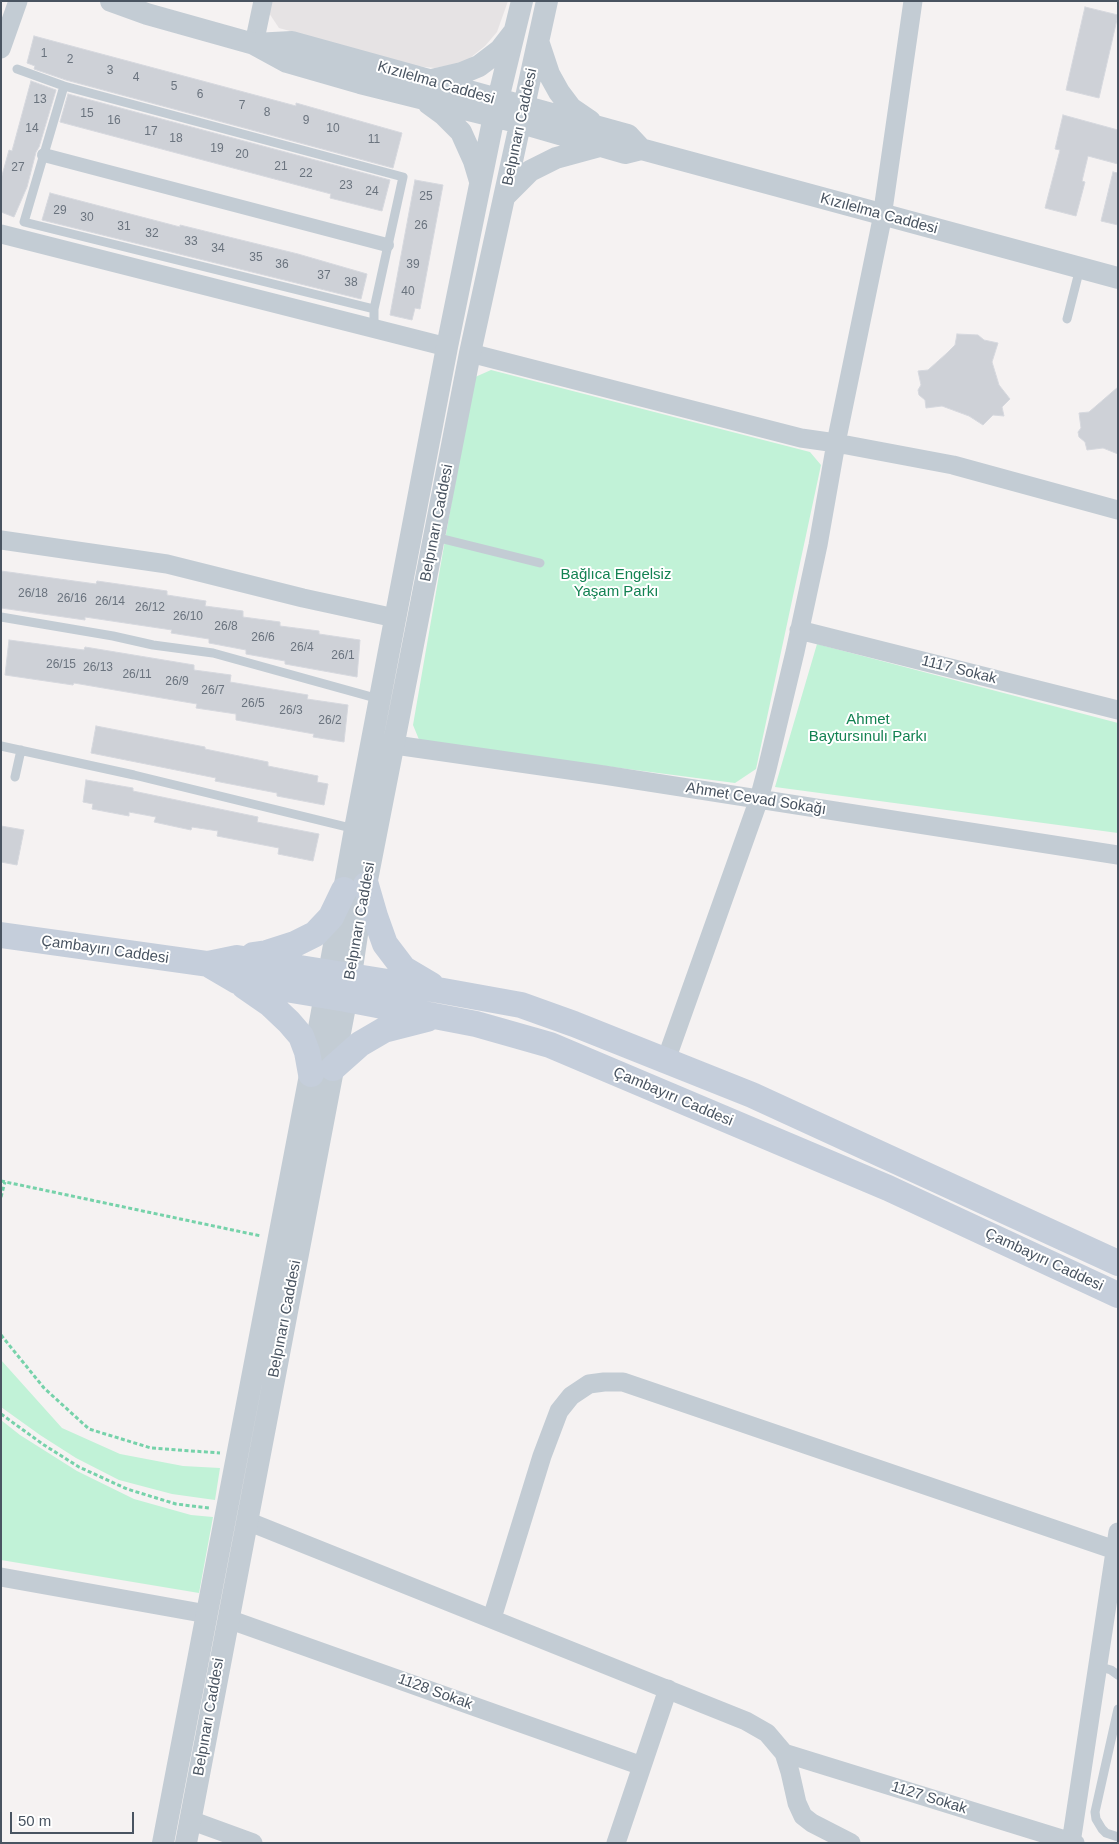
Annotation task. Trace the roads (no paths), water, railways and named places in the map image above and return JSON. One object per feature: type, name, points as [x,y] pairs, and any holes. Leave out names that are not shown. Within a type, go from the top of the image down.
[{"type":"main road","points":[[438,990],[404,969],[385,944],[375,916],[355,888],[314,934],[295,944],[267,953],[237,970],[301,1036],[307,1052],[322,1071],[360,1044],[384,1030],[438,1017]]},
{"type":"main road","name":"Çambayırı Caddesi","points":[[1,935],[208,964],[338,986],[438,990],[521,1005],[752,1095],[1118,1263]]},
{"type":"main road","name":"Çambayırı Caddesi","points":[[338,986],[438,1017],[508,1032],[550,1045],[888,1188],[1118,1295]]},
{"type":"street","points":[[1,49],[18,1]]},
{"type":"street","name":"Kızılelma Caddesi","points":[[111,1],[254,44],[287,62],[426,90],[523,115],[600,137],[625,153],[642,149],[1118,278]]},
{"type":"street","points":[[254,44],[263,1]]},
{"type":"street","name":"Belpınarı Caddesi","points":[[355,888],[355,829],[447,347],[496,108],[522,1]]},
{"type":"street","name":"Belpınarı Caddesi","points":[[163,1843],[217,1616],[247,1521],[322,1071],[355,888],[395,745],[470,353],[547,1]]},
{"type":"street","points":[[666,1060],[759,799],[767,769],[818,545],[836,443],[882,214],[913,1]]},
{"type":"street","points":[[480,184],[474,161],[461,132],[444,115],[426,90],[479,66],[500,50],[515,32]]},
{"type":"street","points":[[505,196],[530,170],[600,137],[571,108],[559,92],[549,74],[538,42]]},
{"type":"street","points":[[44,155],[388,245]]},
{"type":"street","points":[[1,234],[447,347]]},
{"type":"street","points":[[470,353],[800,438],[953,465],[1118,510]]},
{"type":"street","points":[[1,540],[167,564],[303,598],[395,618]]},
{"type":"street","name":"1117 Sokak","points":[[799,630],[1118,710]]},
{"type":"street","name":"Ahmet Cevad Sokağı","points":[[395,745],[1118,855]]},
{"type":"street","name":"Belpınarı Caddesi","points":[[186,1843],[217,1616],[227,1510],[279,1239],[322,1071]]},
{"type":"street","points":[[492,1618],[542,1456],[559,1411],[571,1396],[589,1384],[604,1382],[623,1382],[1116,1541],[1072,1842]]},
{"type":"street","points":[[247,1521],[746,1721],[767,1733],[784,1753],[797,1803],[803,1816],[812,1824],[851,1843]]},
{"type":"street","name":"1128 Sokak","points":[[1,1577],[217,1616],[642,1766]]},
{"type":"street","points":[[616,1843],[668,1689]]},
{"type":"street","name":"1127 Sokak","points":[[784,1753],[1072,1842]]},
{"type":"street","points":[[190,1820],[253,1843]]},
{"type":"lane","points":[[16,69],[64,86],[403,177],[374,309],[374,328]]},
{"type":"lane","points":[[64,86],[24,222],[374,309]]},
{"type":"lane","points":[[1067,319],[1081,267]]},
{"type":"lane","points":[[435,537],[540,563]]},
{"type":"lane","points":[[1,617],[113,636],[153,645],[212,653],[380,699]]},
{"type":"lane","points":[[1,746],[134,775],[355,829]]},
{"type":"lane","points":[[15,778],[21,750]]},
{"type":"lane","points":[[1097,1666],[1111,1670],[1118,1675]]},
{"type":"lane","points":[[1118,1709],[1095,1812],[1096,1819],[1102,1829],[1106,1833],[1118,1837]]},
{"type":"park label","name":"Bağlıca Engelsiz Yaşam Parkı","points":[[616,584]]},
{"type":"park label","name":"Ahmet Baytursınulı Parkı","points":[[868,728]]}]
